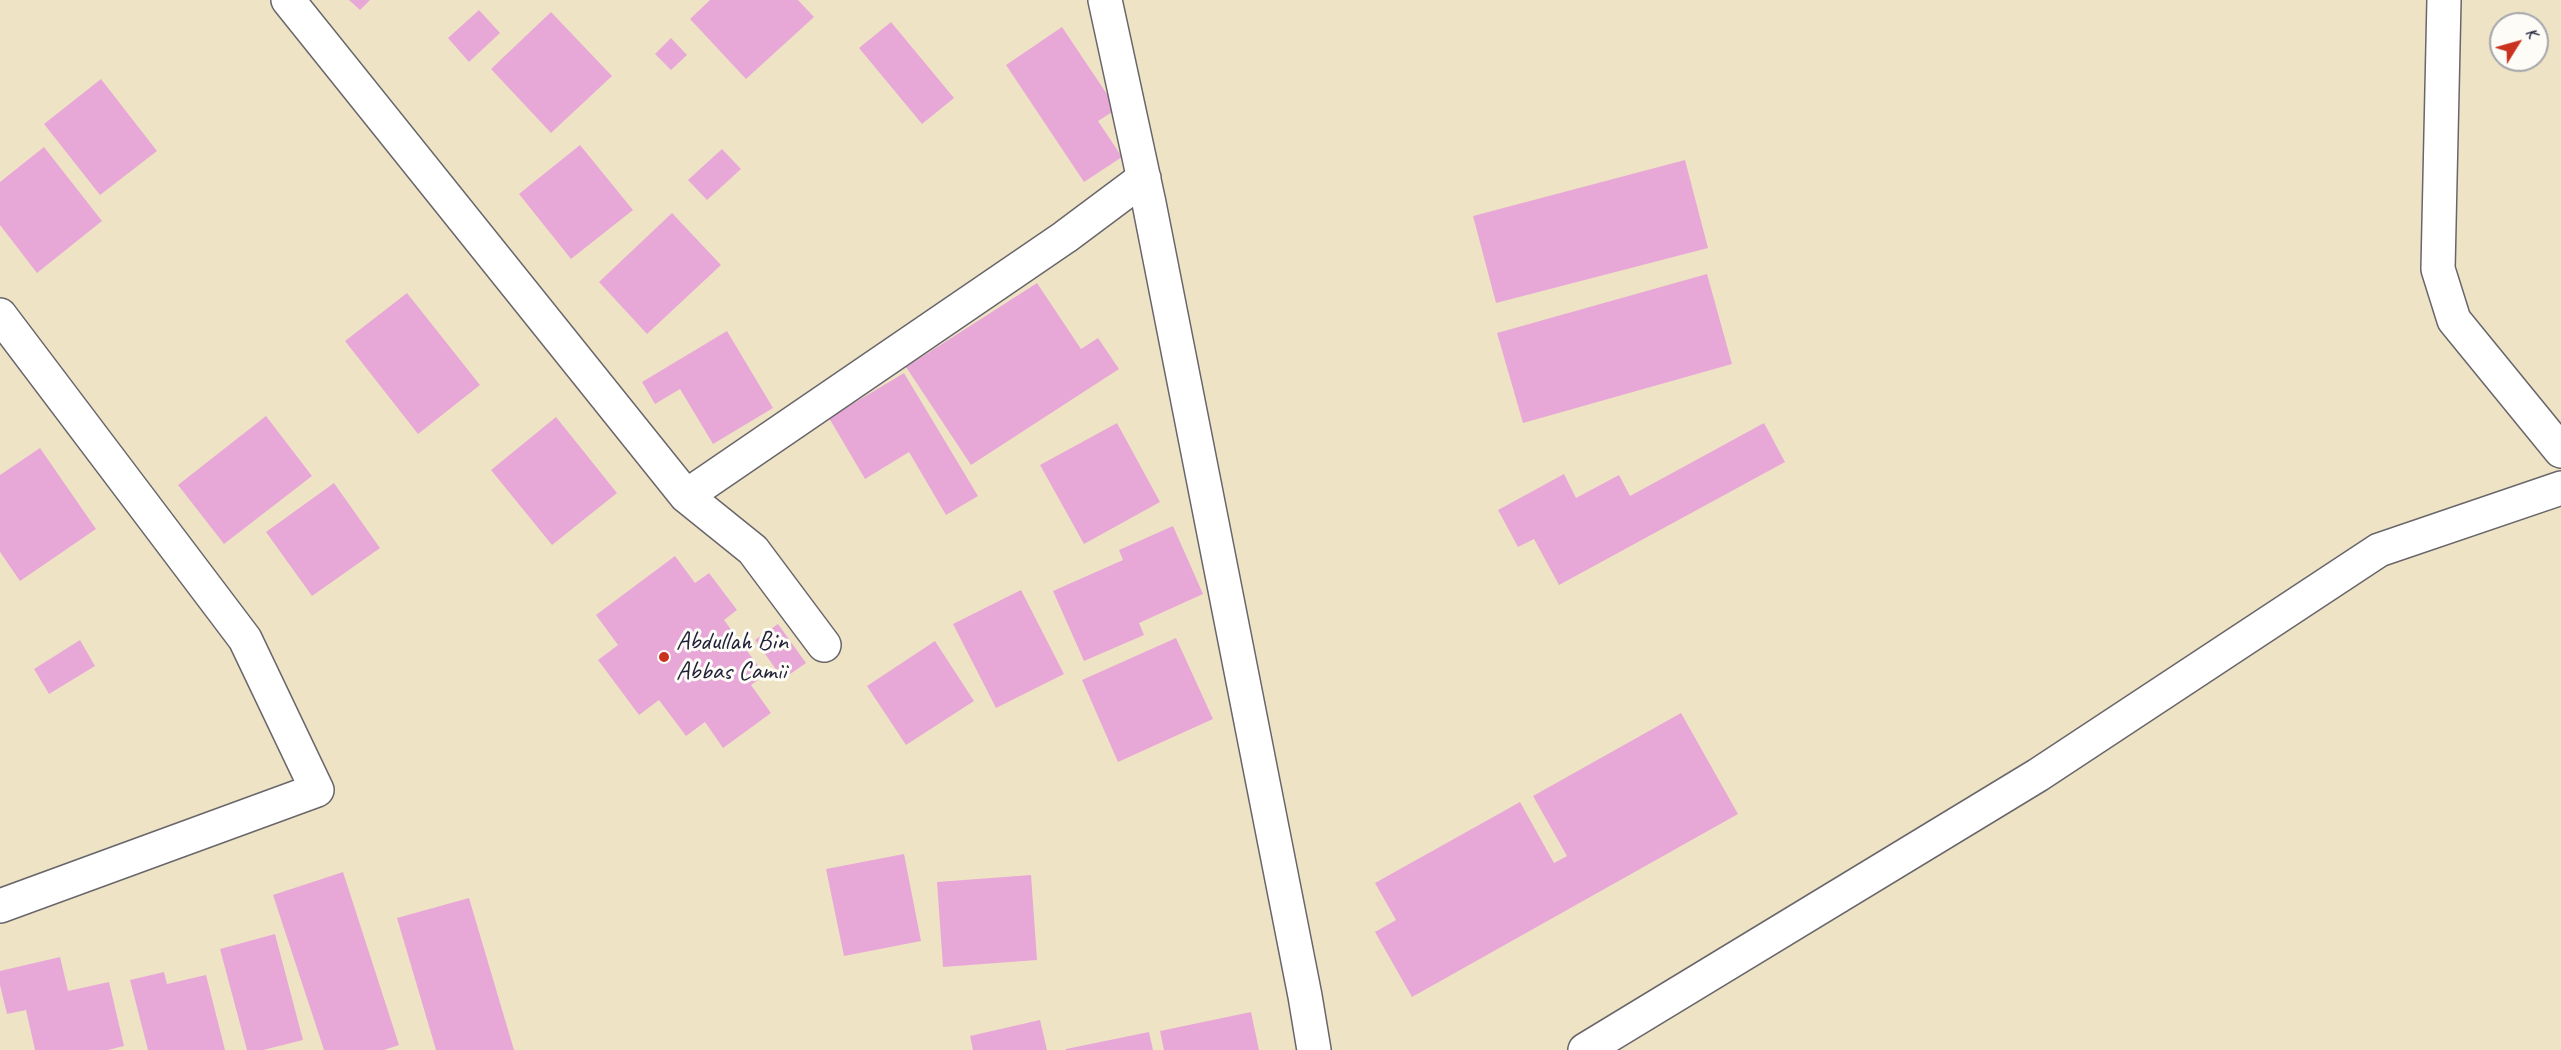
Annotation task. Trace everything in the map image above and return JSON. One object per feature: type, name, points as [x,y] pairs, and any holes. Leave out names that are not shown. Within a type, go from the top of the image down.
[{"type":"street","points":[[288,0],[686,496],[753,550],[824,645]]},
{"type":"street","points":[[1105,0],[1144,178],[1303,984],[1314,1050]]},
{"type":"street","points":[[2444,0],[2438,269],[2454,320],[2561,451]]},
{"type":"street","points":[[686,496],[1065,237],[1144,178]]},
{"type":"street","points":[[0,315],[245,639],[317,790],[0,906]]},
{"type":"street","points":[[1585,1050],[2038,775],[2379,550],[2561,488]]},
{"type":"building","points":[[349,0],[370,0],[360,10]]},
{"type":"building","points":[[710,0],[798,0],[814,17],[746,79],[690,19]]},
{"type":"building","points":[[479,10],[500,33],[469,62],[448,38]]},
{"type":"building","points":[[551,12],[612,76],[551,133],[491,69]]},
{"type":"building","points":[[891,22],[954,98],[922,124],[859,48]]},
{"type":"building","points":[[1062,27],[1117,109],[1098,121],[1122,157],[1084,182],[1006,65]]},
{"type":"building","points":[[671,38],[687,55],[671,70],[655,54]]},
{"type":"building","points":[[101,79],[157,151],[100,195],[44,124]]},
{"type":"building","points":[[580,145],[633,210],[571,259],[519,194]]},
{"type":"building","points":[[44,147],[102,221],[37,273],[0,225],[0,182]]},
{"type":"building","points":[[722,149],[741,169],[707,200],[688,180]]},
{"type":"building","points":[[1685,160],[1708,248],[1496,303],[1473,216]]},
{"type":"building","points":[[672,213],[721,265],[647,334],[599,282]]},
{"type":"building","points":[[1707,274],[1732,364],[1523,423],[1497,333]]},
{"type":"building","points":[[1037,283],[1081,349],[1098,338],[1119,369],[971,465],[906,367]]},
{"type":"building","points":[[407,293],[480,385],[418,434],[345,341]]},
{"type":"building","points":[[727,331],[773,408],[713,444],[680,389],[655,404],[642,382]]},
{"type":"building","points":[[904,373],[978,496],[946,515],[909,452],[865,479],[829,418]]},
{"type":"building","points":[[266,416],[312,476],[224,544],[178,485]]},
{"type":"building","points":[[556,417],[617,493],[552,545],[491,470]]},
{"type":"building","points":[[1117,423],[1160,502],[1084,544],[1040,465]]},
{"type":"building","points":[[1764,423],[1785,462],[1559,585],[1534,539],[1518,547],[1498,510],[1564,474],[1576,498],[1619,475],[1630,496]]},
{"type":"building","points":[[40,448],[96,529],[20,581],[0,552],[0,475]]},
{"type":"building","points":[[334,483],[380,548],[312,596],[266,532]]},
{"type":"building","points":[[1173,526],[1203,594],[1139,623],[1144,635],[1084,661],[1053,591],[1123,560],[1119,550]]},
{"type":"building","points":[[675,556],[695,583],[709,573],[737,610],[724,620],[765,675],[751,685],[771,713],[723,748],[705,722],[686,736],[659,700],[639,715],[598,660],[618,645],[596,615]]},
{"type":"building","points":[[1021,590],[1064,674],[996,708],[953,624]]},
{"type":"building","points":[[778,624],[806,663],[783,679],[755,640]]},
{"type":"building","points":[[1176,638],[1213,719],[1118,762],[1082,680]]},
{"type":"building","points":[[80,640],[95,666],[49,694],[34,669]]},
{"type":"building","points":[[935,641],[974,701],[906,745],[867,686]]},
{"type":"building","points":[[1681,713],[1738,814],[1412,997],[1375,932],[1396,920],[1375,883],[1520,802],[1554,863],[1567,856],[1533,796]]},
{"type":"building","points":[[904,854],[921,941],[844,956],[826,869]]},
{"type":"building","points":[[343,872],[399,1045],[384,1050],[324,1050],[273,895]]},
{"type":"building","points":[[1031,875],[1037,960],[943,967],[937,882]]},
{"type":"building","points":[[469,898],[514,1050],[436,1050],[397,918]]},
{"type":"building","points":[[275,934],[303,1040],[263,1050],[247,1050],[220,949]]},
{"type":"building","points":[[60,957],[68,991],[109,982],[124,1046],[108,1050],[35,1050],[26,1010],[7,1014],[0,985],[0,971]]},
{"type":"building","points":[[164,972],[167,984],[206,975],[225,1050],[148,1050],[130,980]]},
{"type":"building","points":[[1251,1012],[1259,1050],[1164,1050],[1160,1031]]},
{"type":"building","points":[[1040,1020],[1047,1050],[973,1050],[970,1036]]},
{"type":"building","points":[[1149,1032],[1153,1050],[1066,1050],[1066,1049]]},
{"type":"place","name":"Abdullah Bin Abbas Camii","points":[[664,657]]}]
